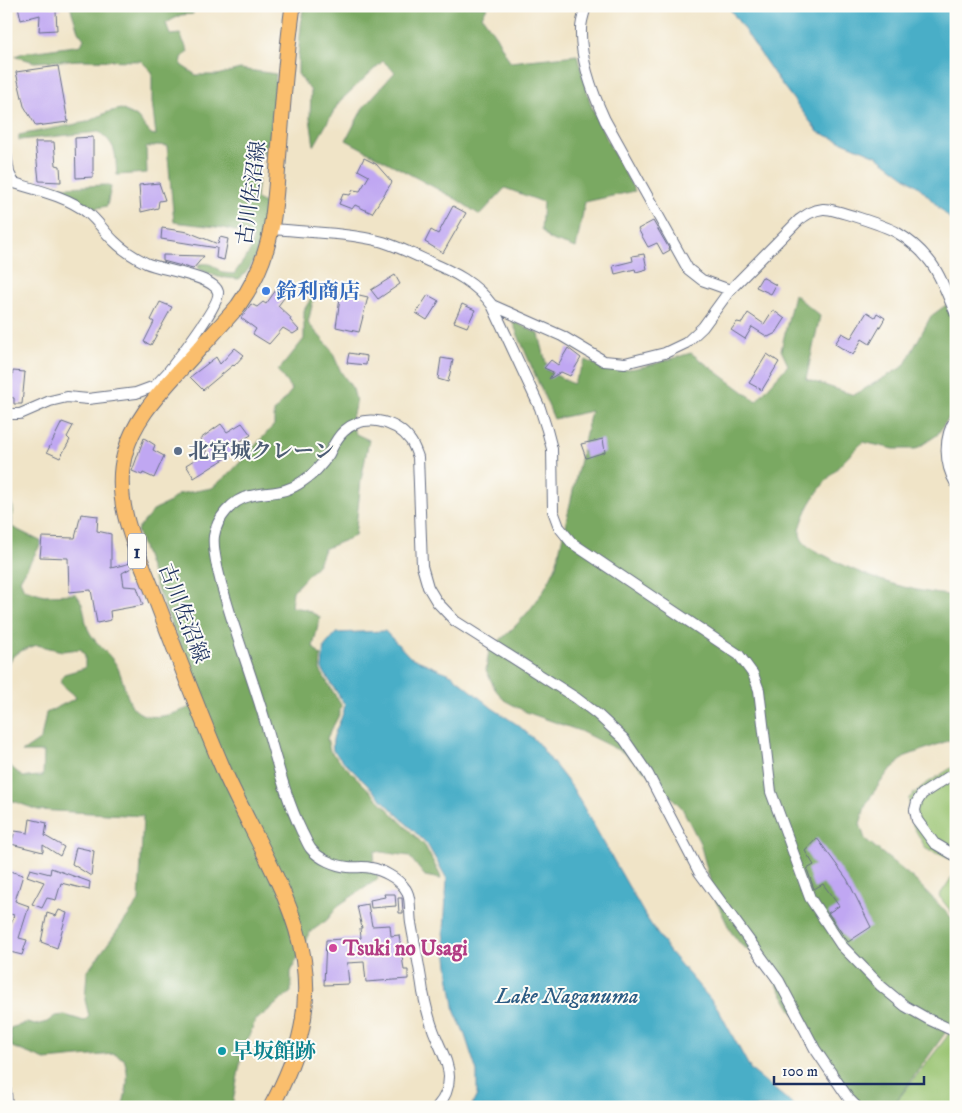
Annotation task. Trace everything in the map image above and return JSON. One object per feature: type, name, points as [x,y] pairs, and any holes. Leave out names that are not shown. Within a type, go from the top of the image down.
[{"type":"main road","name":"古川佐沼線","points":[[271,1107],[289,1069],[299,1041],[304,1013],[305,967],[301,943],[288,900],[225,772],[202,717],[129,530],[121,497],[122,467],[128,441],[144,414],[171,375],[226,320],[248,292],[262,262],[272,229],[293,6]]},
{"type":"street","points":[[586,6],[581,29],[583,51],[594,98],[605,120],[688,269],[702,280],[730,290]]},
{"type":"street","points":[[6,154],[10,182],[77,206],[88,213],[114,242],[129,254],[146,263],[204,280],[214,285],[218,290],[217,302],[171,375],[155,386],[136,393],[88,399],[67,396],[20,414],[6,414]]},
{"type":"street","points":[[492,305],[562,336],[604,361],[626,363],[665,354],[686,343],[704,327],[730,290],[799,220],[810,212],[823,209],[839,211],[895,231],[916,246],[929,260],[938,274],[956,314]]},
{"type":"street","points":[[272,229],[338,235],[384,242],[451,270],[485,295],[492,305],[540,408],[548,430],[552,449],[553,511],[559,527],[572,543],[739,656],[744,662],[753,674],[759,690],[771,792],[810,898],[841,945],[881,986],[905,1006],[928,1020],[956,1032]]},
{"type":"street","points":[[956,418],[952,423],[947,440],[946,459],[956,484]]},
{"type":"street","points":[[437,1107],[448,1089],[449,1075],[446,1061],[425,1004],[410,920],[409,898],[405,888],[397,880],[382,872],[371,868],[348,867],[335,864],[322,858],[311,849],[292,809],[226,600],[216,559],[214,536],[221,518],[229,507],[242,498],[271,494],[292,488],[302,482],[321,465],[339,436],[353,424],[360,422],[381,421],[402,431],[411,441],[418,457],[422,566],[428,587],[437,602],[456,621],[576,698],[624,739],[648,774],[698,872],[778,981],[814,1049],[849,1099],[857,1107]]},
{"type":"street","points":[[956,772],[922,794],[915,810],[917,820],[934,843],[956,856]]},
{"type":"street","points":[[6,1091],[7,1107]]},
{"type":"green space","points":[[70,6],[192,6],[193,14],[181,15],[166,23],[170,35],[180,34],[188,51],[182,58],[181,65],[196,75],[217,75],[240,69],[276,74],[270,139],[259,161],[256,199],[265,203],[261,234],[252,264],[239,279],[218,277],[198,269],[199,264],[209,264],[222,273],[234,274],[251,250],[253,236],[224,228],[174,222],[167,146],[157,145],[146,148],[147,173],[117,175],[113,146],[99,132],[19,140],[19,135],[87,122],[108,112],[121,109],[137,117],[151,134],[156,135],[152,102],[152,72],[141,61],[82,60],[34,62],[15,56],[23,53],[81,45],[84,39],[78,31]]},
{"type":"green space","points":[[303,6],[488,6],[482,16],[496,36],[510,62],[577,55],[591,105],[613,152],[635,191],[585,202],[576,248],[549,239],[541,230],[543,202],[505,188],[480,215],[456,199],[346,140],[363,108],[395,72],[383,61],[339,102],[314,146],[310,118],[311,91],[298,74]]},
{"type":"green space","points":[[105,185],[111,187],[107,206],[92,209],[79,200],[46,188]]},
{"type":"green space","points":[[315,292],[308,323],[331,349],[341,372],[353,389],[356,401],[349,422],[356,434],[369,440],[361,480],[355,536],[324,549],[318,564],[293,591],[291,607],[305,609],[320,617],[313,647],[321,656],[320,670],[341,705],[339,715],[327,738],[330,751],[425,846],[441,879],[425,876],[409,856],[375,851],[373,861],[378,879],[339,905],[327,920],[309,933],[291,972],[291,992],[255,1021],[242,1054],[232,1107],[122,1107],[127,1083],[124,1059],[114,1054],[45,1060],[12,1047],[10,1028],[27,1023],[35,1025],[47,1022],[55,1016],[65,1015],[84,1021],[89,1016],[85,1000],[87,972],[139,901],[143,816],[38,810],[10,800],[6,765],[8,764],[23,777],[43,776],[44,752],[22,752],[41,739],[46,713],[76,698],[60,682],[64,674],[85,668],[85,656],[81,649],[62,651],[37,645],[14,655],[8,664],[6,675],[6,503],[10,500],[13,508],[12,527],[42,542],[20,580],[24,589],[44,595],[76,594],[84,609],[90,633],[117,666],[132,706],[147,716],[157,716],[187,709],[203,701],[158,591],[137,530],[155,509],[168,503],[179,494],[212,488],[232,471],[274,425],[274,412],[292,390],[278,371],[304,339],[304,310]]},
{"type":"green space","points":[[794,294],[820,316],[806,379],[854,395],[904,366],[931,316],[946,305],[956,324],[956,407],[937,435],[916,449],[894,449],[863,442],[821,488],[808,509],[800,530],[802,540],[809,547],[857,571],[889,583],[921,591],[956,596],[956,738],[906,756],[888,772],[865,807],[860,824],[865,839],[915,880],[956,924],[956,1018],[892,1107],[862,1107],[798,1020],[760,957],[741,945],[731,932],[715,899],[700,843],[682,808],[654,779],[624,753],[580,731],[526,712],[504,700],[495,689],[486,670],[489,650],[510,631],[536,602],[556,566],[591,411],[554,419],[512,321],[539,334],[548,371],[573,384],[586,360],[601,367],[622,370],[646,366],[691,353],[756,401],[788,365],[781,350]]},
{"type":"green space","points":[[956,765],[956,861],[926,849],[910,820],[909,798],[924,785]]},
{"type":"green space","points":[[956,871],[956,918],[939,896]]},
{"type":"green space","points":[[956,1020],[956,1107],[892,1107],[946,1038]]},
{"type":"water","points":[[728,6],[956,6],[956,225],[920,188],[877,156],[818,132],[777,78]]},
{"type":"water","name":"Lake Naganuma","points":[[385,631],[410,657],[452,675],[536,741],[572,787],[646,917],[669,951],[717,1007],[751,1070],[796,1107],[471,1107],[477,1095],[477,1072],[464,1032],[455,1012],[449,974],[444,931],[447,879],[427,844],[333,751],[333,739],[345,705],[322,669],[324,647],[336,633]]},
{"type":"building","points":[[18,6],[45,6],[61,9],[56,11],[57,30],[39,31],[40,15],[21,20]]},
{"type":"building","points":[[58,66],[68,122],[36,126],[24,106],[16,72]]},
{"type":"building","points":[[93,137],[93,177],[76,178],[75,138]]},
{"type":"building","points":[[35,142],[54,142],[56,165],[60,166],[61,182],[39,181]]},
{"type":"building","points":[[364,158],[376,164],[392,182],[372,213],[355,205],[352,209],[339,204],[343,194],[350,195],[353,190],[360,191],[369,176],[358,170]]},
{"type":"building","points":[[159,183],[165,200],[159,201],[158,208],[141,212],[139,185]]},
{"type":"building","points":[[453,206],[466,213],[443,253],[425,242],[431,230],[438,234]]},
{"type":"building","points":[[653,221],[670,250],[663,254],[657,243],[648,247],[638,229]]},
{"type":"building","points":[[162,228],[188,232],[218,244],[220,237],[228,239],[224,260],[216,258],[217,248],[161,239]]},
{"type":"building","points":[[644,254],[647,269],[636,272],[635,269],[615,274],[613,266],[633,261],[632,256]]},
{"type":"building","points":[[163,255],[204,256],[193,269],[163,261]]},
{"type":"building","points":[[395,275],[400,284],[378,299],[371,290]]},
{"type":"building","points":[[762,277],[776,285],[771,294],[756,287]]},
{"type":"building","points":[[281,283],[290,290],[278,306],[291,318],[290,320],[299,330],[293,334],[283,328],[269,344],[253,334],[256,329],[241,318],[251,304],[257,307],[263,302],[266,304]]},
{"type":"building","points":[[341,291],[368,297],[359,332],[336,327]]},
{"type":"building","points":[[428,295],[439,301],[427,320],[416,313]]},
{"type":"building","points":[[160,302],[172,307],[151,345],[144,342],[154,322],[151,320]]},
{"type":"building","points":[[462,304],[475,310],[467,327],[454,322]]},
{"type":"building","points":[[773,310],[785,319],[776,333],[768,337],[752,327],[745,339],[731,330],[737,322],[742,323],[748,313],[764,324]]},
{"type":"building","points":[[867,312],[875,317],[877,313],[885,318],[870,344],[862,339],[853,355],[835,344],[842,333],[851,338]]},
{"type":"building","points":[[235,348],[244,355],[234,366],[203,390],[190,377],[216,357],[220,364]]},
{"type":"building","points":[[568,348],[581,358],[570,376],[561,372],[549,379],[553,372],[544,368],[551,360],[558,365]]},
{"type":"building","points":[[349,353],[367,356],[366,365],[347,363]]},
{"type":"building","points":[[767,354],[779,362],[762,390],[749,383]]},
{"type":"building","points":[[441,358],[453,360],[448,382],[438,379]]},
{"type":"building","points":[[13,371],[25,372],[22,404],[14,404],[14,398],[9,397]]},
{"type":"building","points":[[62,422],[73,426],[67,437],[70,440],[60,458],[47,452]]},
{"type":"building","points":[[242,423],[251,435],[236,444],[239,450],[194,478],[186,465],[207,452],[200,439],[221,424],[227,432]]},
{"type":"building","points":[[144,438],[155,445],[153,450],[164,456],[154,478],[132,471]]},
{"type":"building","points":[[603,439],[605,452],[586,458],[581,444]]},
{"type":"building","points":[[81,514],[98,516],[97,531],[111,534],[111,568],[131,563],[133,567],[122,573],[124,586],[137,587],[143,605],[110,611],[111,620],[97,623],[91,590],[69,592],[68,558],[40,557],[42,537],[75,538]]},
{"type":"building","points":[[30,819],[47,823],[45,836],[64,847],[60,856],[43,845],[43,852],[11,844],[15,831],[28,833]]},
{"type":"building","points":[[817,838],[847,879],[871,927],[848,942],[828,913],[839,906],[823,884],[814,889],[807,869],[814,865],[805,851]]},
{"type":"building","points":[[76,847],[94,851],[91,876],[72,864]]},
{"type":"building","points":[[51,868],[90,882],[89,890],[61,883],[56,900],[47,898],[42,908],[32,904],[44,882],[27,876],[30,869],[50,874]]},
{"type":"building","points":[[6,870],[23,875],[15,901],[29,906],[19,938],[27,940],[22,955],[6,951],[6,938],[14,915],[6,913]]},
{"type":"building","points":[[384,894],[395,894],[396,906],[371,908],[370,900],[385,897]]},
{"type":"building","points":[[398,898],[402,898],[403,913],[399,913]]},
{"type":"building","points":[[368,904],[372,926],[390,925],[391,936],[399,935],[404,970],[408,970],[408,979],[366,982],[364,962],[347,963],[349,984],[324,985],[326,940],[361,938],[360,928],[362,928],[357,906]]},
{"type":"building","points":[[59,910],[67,913],[57,948],[41,942],[47,913],[56,916]]},
{"type":"place","name":"鈴利商店","points":[[266,291]]},
{"type":"place","name":"北宮城クレーン","points":[[178,451]]},
{"type":"place","name":"Tsuki no Usagi","points":[[333,948]]},
{"type":"place","name":"早坂館跡","points":[[222,1051]]}]
